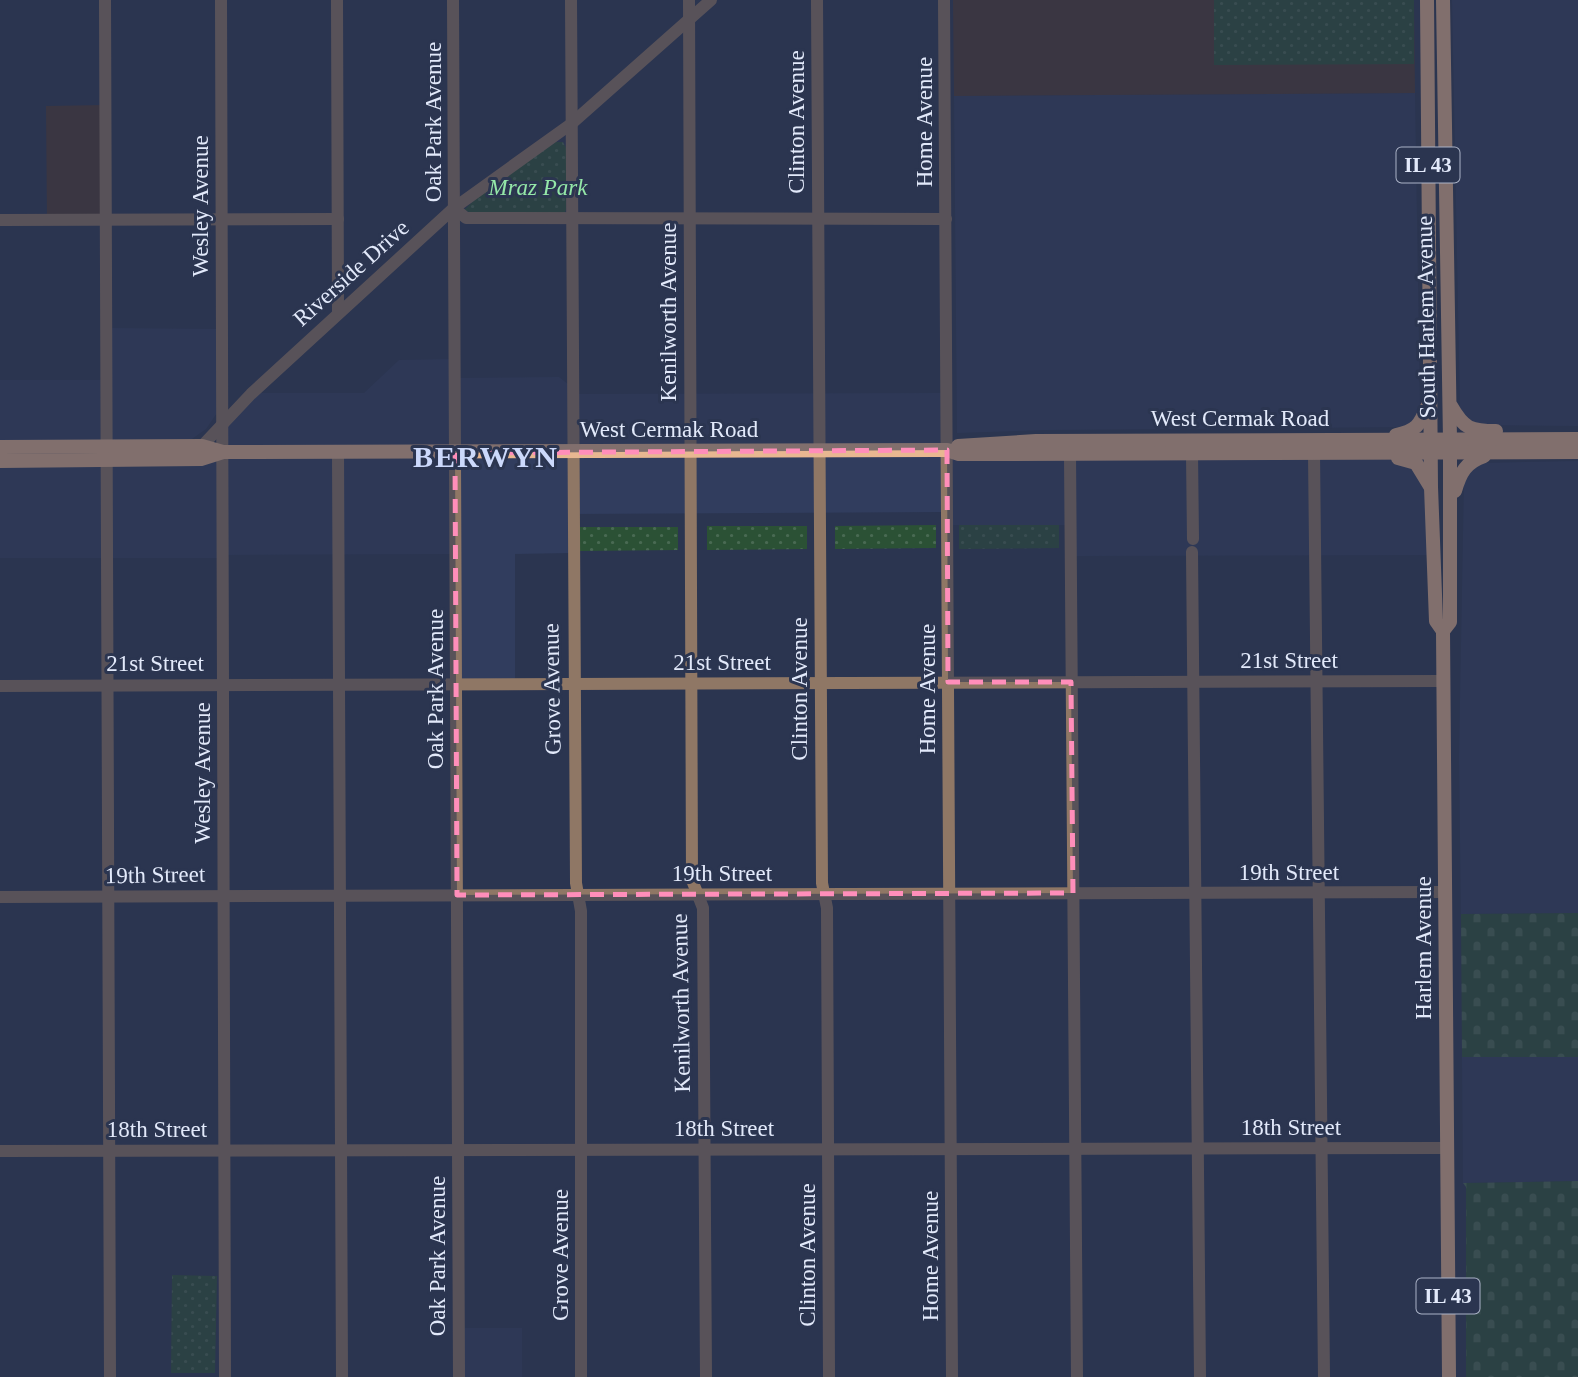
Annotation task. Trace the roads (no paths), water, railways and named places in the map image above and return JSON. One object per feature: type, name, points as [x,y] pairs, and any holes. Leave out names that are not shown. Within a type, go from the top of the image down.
[{"type":"main road","name":"South Harlem Avenue","points":[[1427,0],[1431,487],[1436,621],[1443,631],[1443,681]]},
{"type":"main road","name":"South Harlem Avenue","points":[[1443,0],[1451,510],[1450,622],[1443,631]]},
{"type":"main road","points":[[1375,446],[1418,428],[1430,399]]},
{"type":"main road","points":[[1450,405],[1462,425],[1472,429],[1502,431],[1512,439]]},
{"type":"main road","points":[[1450,446],[1512,439],[1578,439]]},
{"type":"main road","name":"West Cermak Road","points":[[947,450],[958,445],[1036,441],[1450,446]]},
{"type":"main road","points":[[1375,446],[1391,458],[1409,459],[1416,463],[1431,487]]},
{"type":"main road","name":"West Cermak Road","points":[[0,447],[106,453],[947,450],[959,454],[1192,454],[1314,453],[1375,446]]},
{"type":"main road","points":[[1450,446],[1499,453],[1578,452]]},
{"type":"main road","name":"West Cermak Road","points":[[0,461],[106,453]]},
{"type":"main road","points":[[1451,510],[1456,486],[1466,464],[1499,453]]},
{"type":"main road","name":"Harlem Avenue","points":[[1443,681],[1449,1377]]},
{"type":"street","points":[[105,0],[110,1377]]},
{"type":"street","name":"Wesley Avenue","points":[[220,0],[225,1377]]},
{"type":"street","points":[[337,0],[338,312]]},
{"type":"street","name":"Oak Park Avenue","points":[[453,0],[459,1377]]},
{"type":"street","name":"Grove Avenue","points":[[571,0],[573,683],[576,883],[581,911],[582,1377]]},
{"type":"street","name":"Kenilworth Avenue","points":[[689,0],[692,880],[703,908],[706,1377]]},
{"type":"street","name":"Riverside Drive","points":[[201,453],[222,422],[338,312],[454,208],[571,124],[710,0]]},
{"type":"street","name":"Clinton Avenue","points":[[817,0],[821,883],[827,906],[829,1377]]},
{"type":"street","name":"Home Avenue","points":[[944,0],[952,1377]]},
{"type":"street","points":[[454,208],[466,218],[946,219]]},
{"type":"street","points":[[0,220],[338,219]]},
{"type":"street","points":[[338,452],[342,1377]]},
{"type":"street","points":[[1314,453],[1324,1377]]},
{"type":"street","points":[[1070,454],[1077,1377]]},
{"type":"street","points":[[1192,454],[1200,1377]]},
{"type":"street","name":"21st Street","points":[[0,686],[1443,681]]},
{"type":"street","name":"19th Street","points":[[0,897],[1445,892]]},
{"type":"street","name":"18th Street","points":[[0,1151],[1447,1147]]},
{"type":"district","name":"BERWYN","points":[[486,456]]},
{"type":"park label","name":"Mraz Park","points":[[538,187]]}]
